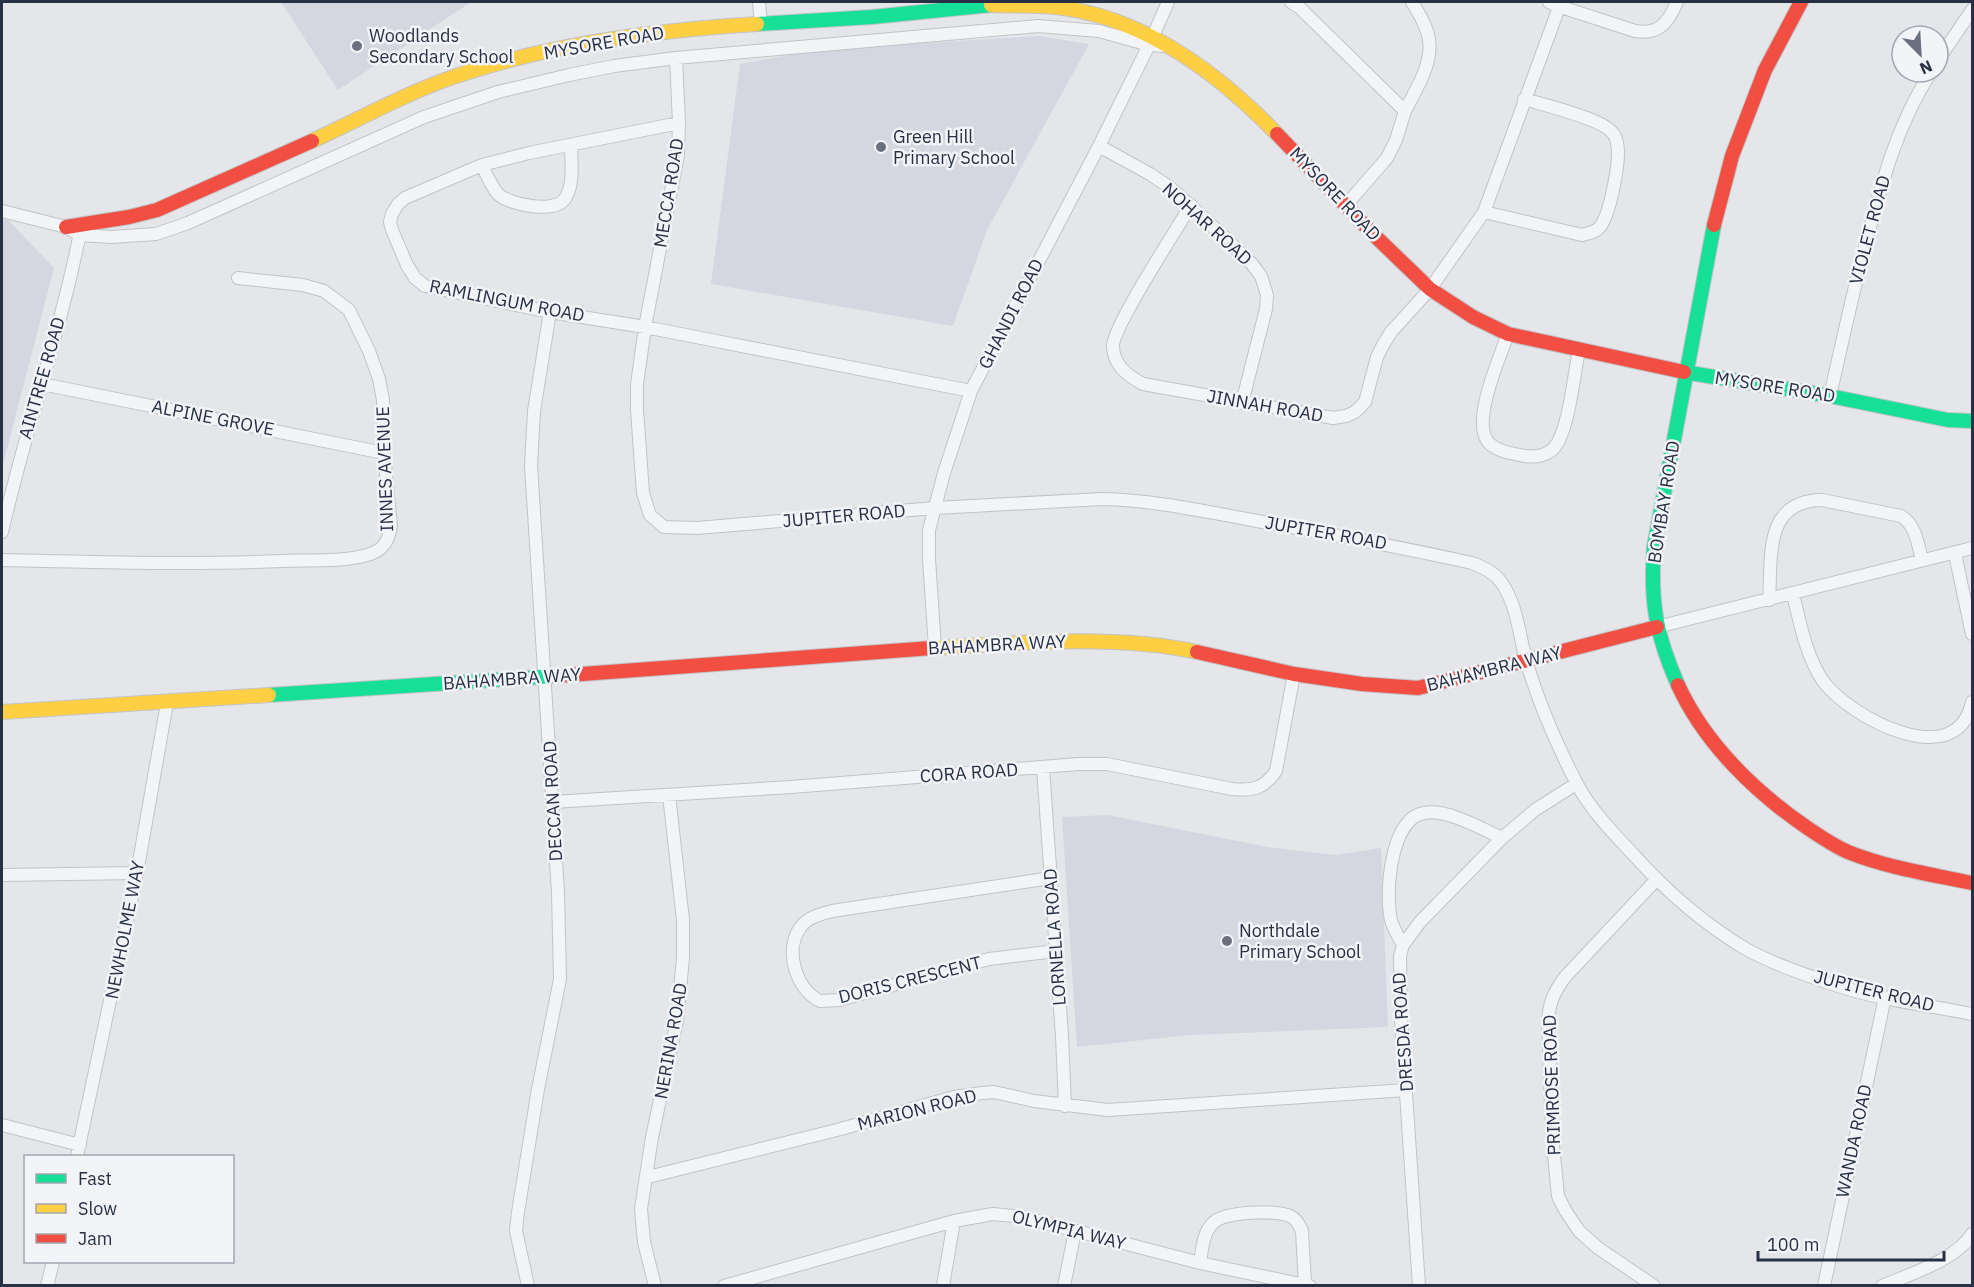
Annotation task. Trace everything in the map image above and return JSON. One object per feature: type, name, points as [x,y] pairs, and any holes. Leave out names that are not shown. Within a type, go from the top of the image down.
[{"type":"street","points":[[759,2],[761,24]]},
{"type":"street","name":"GHANDI ROAD","points":[[935,648],[929,530],[971,391],[1099,146],[1168,2]]},
{"type":"street","points":[[1346,206],[1387,158],[1396,140],[1405,111],[1419,83],[1430,50],[1425,25],[1412,2]]},
{"type":"street","name":"JINNAH ROAD","points":[[1191,205],[1126,314],[1115,338],[1113,346],[1122,370],[1143,384],[1333,418],[1346,416],[1355,412],[1365,402],[1377,357],[1391,332],[1430,289],[1484,212],[1556,3],[1646,33],[1661,27],[1677,2]]},
{"type":"street","name":"BOMBAY ROAD","points":[[1801,2],[1765,70],[1732,156],[1716,215],[1688,373],[1655,536],[1652,575],[1657,627],[1668,659],[1691,708],[1722,751],[1774,804],[1803,826],[1847,852],[1972,883]]},
{"type":"street","points":[[1301,4],[1405,111]]},
{"type":"street","name":"MYSORE ROAD","points":[[81,229],[158,210],[428,87],[519,58],[627,37],[699,27],[872,17],[983,5],[1026,5],[1080,11],[1107,18],[1166,46],[1206,71],[1266,123],[1430,289],[1473,317],[1508,334],[1688,373],[1830,396],[1948,420],[1972,421]]},
{"type":"street","points":[[1950,42],[1972,10]]},
{"type":"street","name":"MYSORE ROAD","points":[[2,211],[111,237],[156,234],[188,223],[424,117],[462,103],[569,75],[614,66],[676,58],[1038,26],[1099,31],[1151,40]]},
{"type":"street","name":"MECCA ROAD","points":[[645,327],[678,155],[680,123],[676,58]]},
{"type":"street","name":"VIOLET ROAD","points":[[1830,396],[1880,189],[1904,124],[1925,84]]},
{"type":"street","points":[[1484,212],[1582,235],[1598,228],[1605,215],[1617,162],[1617,142],[1614,136],[1607,128],[1595,121],[1524,99]]},
{"type":"street","name":"RAMLINGUM ROAD","points":[[680,123],[482,165],[413,194],[398,204],[390,222],[396,243],[415,278],[425,286],[550,312],[645,327],[971,391]]},
{"type":"street","points":[[482,165],[498,193],[507,200],[519,204],[556,206],[562,202],[569,189],[571,145]]},
{"type":"street","name":"NOHAR ROAD","points":[[1099,146],[1172,189],[1252,264],[1261,276],[1265,286],[1266,309],[1242,403]]},
{"type":"street","name":"AINTREE ROAD","points":[[2,532],[15,472],[42,384],[81,229]]},
{"type":"street","name":"INNES AVENUE","points":[[2,560],[241,562],[356,558],[379,550],[390,537],[391,505],[384,453],[383,400],[379,379],[369,351],[349,310],[324,291],[303,285],[238,278]]},
{"type":"street","name":"DECCAN ROAD","points":[[528,1286],[516,1230],[538,1089],[560,979],[560,932],[553,802],[531,447],[534,411],[550,312]]},
{"type":"street","name":"JUPITER ROAD","points":[[645,327],[637,384],[638,438],[644,500],[655,522],[664,527],[697,528],[935,508],[1130,500],[1166,504],[1367,540],[1487,568],[1500,580],[1513,606],[1540,704],[1576,784],[1603,820],[1656,880],[1714,928],[1748,950],[1836,986],[1972,1014]]},
{"type":"street","points":[[1508,334],[1488,395],[1482,428],[1489,443],[1500,450],[1526,457],[1549,453],[1560,437],[1565,424],[1579,350]]},
{"type":"street","name":"ALPINE GROVE","points":[[42,384],[384,453]]},
{"type":"street","points":[[1769,600],[1775,531],[1780,519],[1793,506],[1810,500],[1822,500],[1901,516],[1906,519],[1913,530],[1922,560]]},
{"type":"street","name":"BAHAMBRA WAY","points":[[2,712],[167,703],[935,648],[1063,642],[1144,644],[1184,649],[1294,674],[1362,684],[1418,688],[1972,548]]},
{"type":"street","points":[[1955,554],[1972,634]]},
{"type":"street","points":[[1793,594],[1806,644],[1822,680],[1837,697],[1865,715],[1910,735],[1929,738],[1943,736],[1959,727],[1967,718],[1972,702]]},
{"type":"street","name":"CORA ROAD","points":[[553,802],[1079,764],[1107,764],[1232,789],[1250,790],[1260,788],[1270,781],[1276,771],[1294,674]]},
{"type":"street","name":"NEWHOLME WAY","points":[[79,1151],[137,873],[167,703]]},
{"type":"street","name":"LORNELLA ROAD","points":[[1043,768],[1065,1106]]},
{"type":"street","points":[[1502,838],[1475,825],[1432,812],[1422,813],[1408,823],[1392,857],[1388,877],[1392,921],[1403,945],[1420,922],[1502,838],[1535,810],[1576,784]]},
{"type":"street","name":"NERINA ROAD","points":[[655,1286],[641,1222],[642,1195],[648,1177],[652,1137],[677,1021],[682,979],[682,920],[669,795]]},
{"type":"street","points":[[2,875],[137,873]]},
{"type":"street","name":"DORIS CRESCENT","points":[[1051,878],[818,915],[800,927],[796,938],[794,966],[805,990],[812,997],[820,1001],[839,1000],[988,959],[1056,951]]},
{"type":"street","name":"PRIMROSE ROAD","points":[[1654,1286],[1592,1243],[1579,1231],[1558,1196],[1552,1135],[1548,1021],[1549,1004],[1554,992],[1565,977],[1656,880]]},
{"type":"street","name":"DRESDA ROAD","points":[[1403,945],[1399,964],[1419,1286]]},
{"type":"street","name":"WANDA ROAD","points":[[1824,1286],[1885,997]]},
{"type":"street","name":"MARION ROAD","points":[[648,1177],[837,1130],[954,1097],[994,1092],[1065,1106],[1108,1110],[1406,1090]]},
{"type":"street","points":[[2,1125],[79,1151]]},
{"type":"street","points":[[1200,1263],[1208,1230],[1213,1222],[1221,1217],[1242,1213],[1289,1216],[1299,1224],[1302,1231],[1308,1285]]},
{"type":"street","name":"OLYMPIA WAY","points":[[724,1286],[981,1215],[1023,1217],[1200,1263],[1308,1285]]},
{"type":"street","points":[[943,1286],[954,1221]]},
{"type":"street","points":[[1064,1286],[1074,1231]]},
{"type":"street","points":[[1882,1286],[1947,1257],[1970,1242]]},
{"type":"street","points":[[51,1285],[53,1263]]},
{"type":"shaded area","name":"Woodlands Secondary School","points":[[281,2],[471,2],[338,90]]},
{"type":"shaded area","name":"Green Hill Primary School","points":[[1039,36],[1089,44],[987,230],[953,326],[711,284],[740,64],[823,49]]},
{"type":"shaded area","points":[[2,218],[7,219],[54,268],[2,468]]},
{"type":"shaded area","name":"Northdale Primary School","points":[[1108,815],[1268,847],[1335,855],[1381,848],[1388,1027],[1190,1035],[1077,1047],[1062,817]]},
{"type":"traffic: fast","points":[[757,24],[872,17],[991,5]]},
{"type":"traffic: fast","points":[[1678,685],[1664,650],[1656,618],[1653,585],[1654,547],[1714,225]]},
{"type":"traffic: fast","points":[[1684,372],[1830,396],[1948,420],[1972,421]]},
{"type":"traffic: fast","points":[[269,695],[555,676]]},
{"type":"traffic: slow","points":[[991,5],[1055,7],[1087,13],[1118,22],[1148,35],[1204,69],[1254,111],[1277,134]]},
{"type":"traffic: slow","points":[[312,141],[399,99],[489,65],[603,40],[680,30],[757,24]]},
{"type":"traffic: slow","points":[[932,648],[1065,641],[1133,643],[1197,652]]},
{"type":"traffic: slow","points":[[2,712],[269,695]]},
{"type":"traffic: jam","points":[[1714,225],[1732,156],[1765,70],[1801,2]]},
{"type":"traffic: jam","points":[[1277,134],[1375,236],[1430,289],[1473,317],[1508,334],[1684,372]]},
{"type":"traffic: jam","points":[[66,227],[157,210],[312,141]]},
{"type":"traffic: jam","points":[[1197,652],[1294,674],[1362,684],[1418,688],[1657,627]]},
{"type":"traffic: jam","points":[[555,676],[932,648]]},
{"type":"traffic: jam","points":[[1678,685],[1702,727],[1734,766],[1770,800],[1809,829],[1838,847],[1863,858],[1972,883]]},
{"type":"place","name":"Woodlands Secondary School","points":[[357,46]]},
{"type":"place","name":"Green Hill Primary School","points":[[881,147]]},
{"type":"place","name":"Northdale Primary School","points":[[1227,941]]}]
